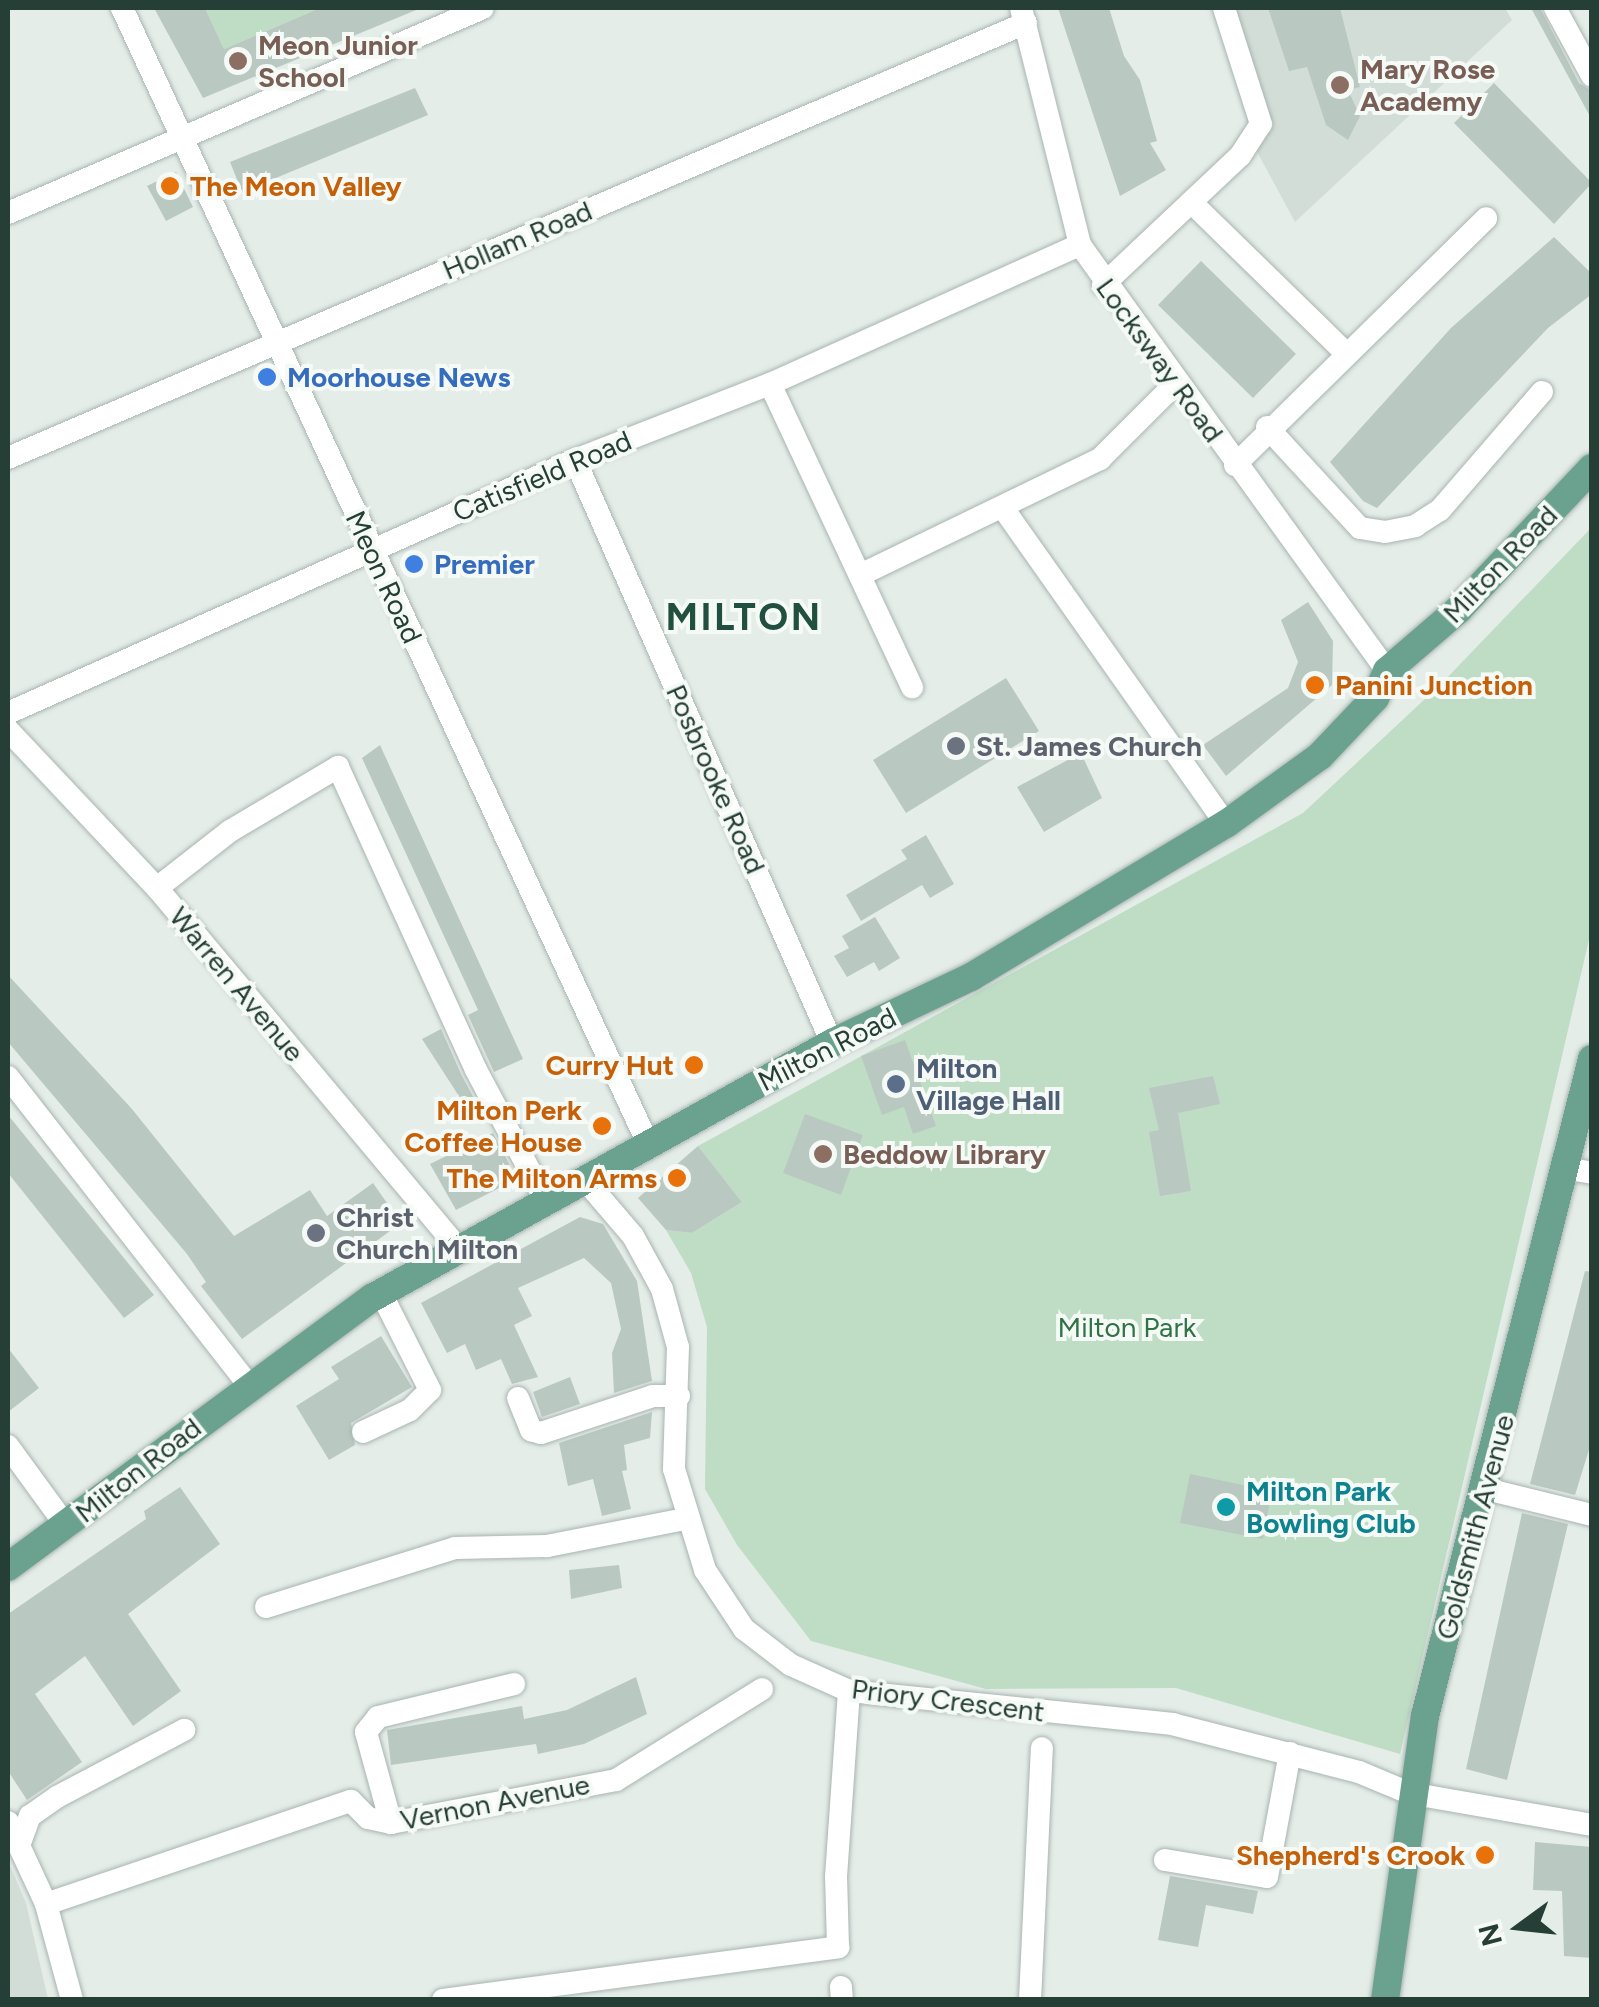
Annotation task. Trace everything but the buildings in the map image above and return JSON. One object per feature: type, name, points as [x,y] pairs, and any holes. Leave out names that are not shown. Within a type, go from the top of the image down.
[{"type":"main road","name":"Milton Road","points":[[8,1567],[67,1526],[248,1384],[381,1293],[832,1043],[971,977],[1226,824],[1320,756],[1376,698],[1386,671],[1458,610],[1592,468]]},
{"type":"main road","name":"Goldsmith Avenue","points":[[1385,2000],[1409,1793],[1486,1489],[1579,1170],[1592,1059]]},
{"type":"street","name":"Meon Road","points":[[122,8],[649,1146]]},
{"type":"street","points":[[8,213],[483,8]]},
{"type":"street","points":[[1103,285],[1240,156],[1261,124],[1224,8]]},
{"type":"street","points":[[1554,8],[1592,76]]},
{"type":"street","name":"Locksway Road","points":[[1024,15],[1080,245],[1103,285],[1178,381],[1386,671]]},
{"type":"street","name":"Hollam Road","points":[[8,458],[1024,15]]},
{"type":"street","points":[[1191,202],[1347,354]]},
{"type":"street","points":[[1235,465],[1267,427],[1486,218]]},
{"type":"street","name":"Catisfield Road","points":[[8,713],[371,549],[575,460],[770,384],[1080,245]]},
{"type":"street","points":[[860,575],[1100,459],[1178,381]]},
{"type":"street","points":[[770,384],[912,687]]},
{"type":"street","points":[[1267,427],[1360,528],[1385,532],[1414,526],[1440,510],[1542,392]]},
{"type":"street","name":"Posbrooke Road","points":[[575,460],[832,1043]]},
{"type":"street","points":[[1003,508],[1226,824]]},
{"type":"street","name":"Warren Avenue","points":[[8,730],[157,888],[457,1248]]},
{"type":"street","points":[[157,888],[230,832],[338,767],[476,1070],[546,1201]]},
{"type":"street","points":[[8,1078],[248,1384]]},
{"type":"street","name":"Priory Crescent","points":[[586,1180],[633,1236],[662,1289],[678,1347],[674,1470],[684,1519],[705,1570],[744,1629],[791,1665],[850,1691],[1172,1724],[1290,1753],[1409,1793],[1592,1824]]},
{"type":"street","points":[[363,1432],[410,1410],[430,1390],[381,1293]]},
{"type":"street","points":[[518,1398],[531,1430],[541,1433],[654,1396],[679,1396]]},
{"type":"street","points":[[8,1446],[67,1526]]},
{"type":"street","points":[[1486,1489],[1592,1515]]},
{"type":"street","points":[[266,1607],[455,1548],[547,1546],[684,1519]]},
{"type":"street","points":[[392,1823],[366,1732],[378,1716],[514,1684]]},
{"type":"street","name":"Vernon Avenue","points":[[46,1904],[351,1802],[368,1818],[392,1823],[616,1780],[762,1690]]},
{"type":"street","points":[[443,2000],[838,1947],[836,1877],[850,1691]]},
{"type":"street","points":[[20,1843],[30,1816],[56,1797],[184,1730]]},
{"type":"street","points":[[1030,2000],[1042,1748]]},
{"type":"street","points":[[1165,1860],[1267,1878],[1290,1753]]},
{"type":"street","points":[[8,1822],[46,1904],[72,2000]]},
{"type":"shaded area","name":"Mary Rose Academy","points":[[1214,8],[1505,8],[1512,20],[1295,222],[1256,150]]},
{"type":"shaded area","points":[[8,1861],[26,1903],[48,1999],[8,1999]]},
{"type":"green space","points":[[205,8],[320,8],[224,49]]},
{"type":"green space","name":"Milton Park","points":[[1591,528],[1591,931],[1400,1754],[1176,1688],[986,1689],[811,1641],[737,1545],[705,1489],[707,1327],[691,1273],[666,1230],[692,1233],[742,1202],[698,1146],[1303,813],[1442,683]]},
{"type":"place","name":"Meon Junior School","points":[[238,61]]},
{"type":"place","name":"Mary Rose Academy","points":[[1340,85]]},
{"type":"place","name":"The Meon Valley","points":[[170,186]]},
{"type":"place","name":"Moorhouse News","points":[[267,377]]},
{"type":"place","name":"Premier","points":[[414,564]]},
{"type":"place","name":"Panini Junction","points":[[1315,685]]},
{"type":"place","name":"St. James Church","points":[[956,746]]},
{"type":"place","name":"Curry Hut","points":[[694,1065]]},
{"type":"place","name":"Milton Village Hall","points":[[896,1084]]},
{"type":"place","name":"Milton Perk Coffee House","points":[[602,1126]]},
{"type":"place","name":"Beddow Library","points":[[823,1154]]},
{"type":"place","name":"The Milton Arms","points":[[677,1178]]},
{"type":"place","name":"Christ Church Milton","points":[[316,1233]]},
{"type":"place","name":"Milton Park Bowling Club","points":[[1226,1507]]},
{"type":"place","name":"Shepherd's Crook","points":[[1485,1855]]},
{"type":"district","name":"MILTON","points":[[744,618]]}]
